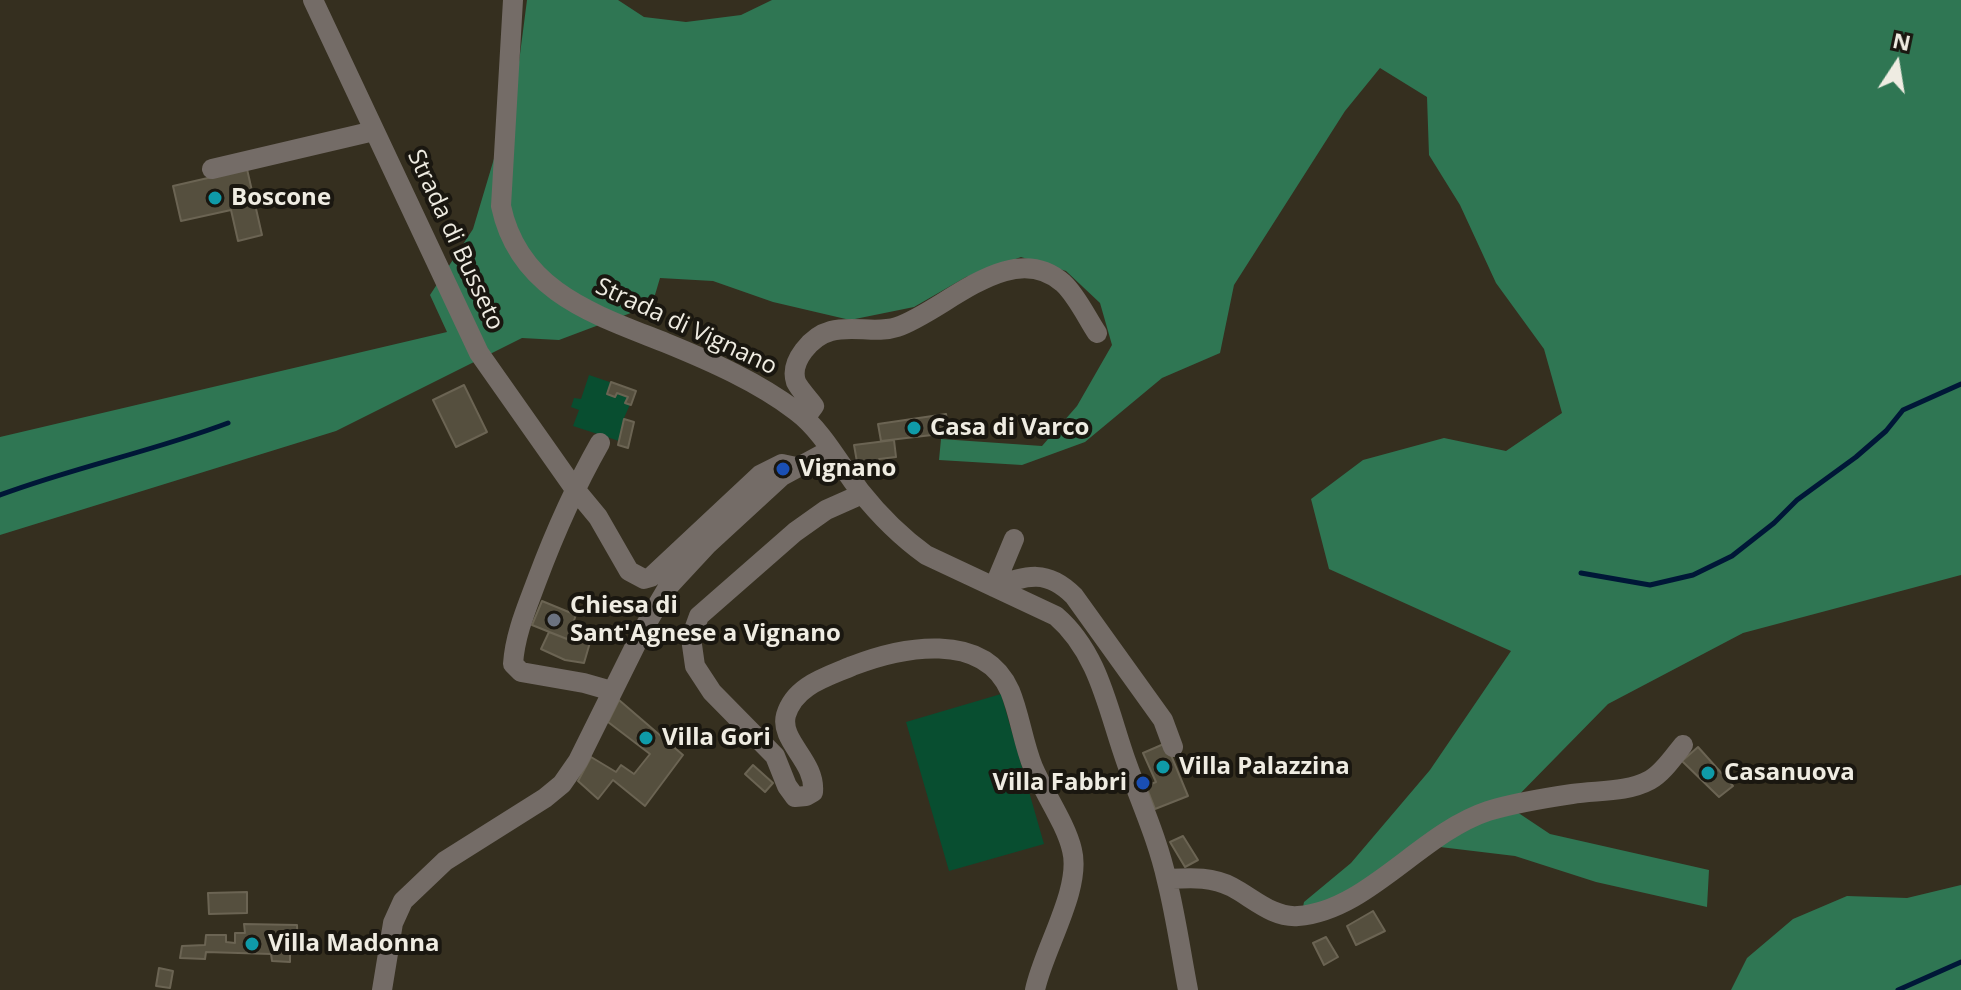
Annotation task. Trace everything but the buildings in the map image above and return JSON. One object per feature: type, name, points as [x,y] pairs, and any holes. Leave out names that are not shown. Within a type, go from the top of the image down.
[{"type":"street","name":"Strada di Busseto","points":[[313,0],[479,353],[598,517],[629,571],[644,579],[659,570],[760,475],[782,464],[796,467]]},
{"type":"street","name":"Strada di Vignano","points":[[513,0],[501,206],[505,226],[516,247],[536,272],[563,297],[606,321],[687,352],[783,402],[805,418],[862,494],[893,527],[926,555],[1056,616],[1071,630],[1082,645],[1108,704],[1127,765],[1144,804],[1167,879],[1188,990]]},
{"type":"street","points":[[212,169],[374,131]]},
{"type":"street","points":[[805,418],[814,406],[796,381],[796,366],[805,347],[829,331],[880,330],[899,326],[978,281],[1010,270],[1031,269],[1050,274],[1065,285],[1097,333]]},
{"type":"street","points":[[600,443],[574,488],[522,619],[513,664],[516,670],[529,674],[612,691]]},
{"type":"street","name":"Strada di Busseto","points":[[382,990],[393,923],[403,901],[445,861],[562,784],[578,761],[668,587],[776,480],[830,450]]},
{"type":"street","points":[[862,494],[826,510],[795,532],[699,616],[691,638],[695,666],[712,692],[775,756],[795,797],[813,792],[814,779],[787,733],[785,719],[791,702],[803,690],[877,657],[912,649],[946,649],[971,654],[996,670],[1009,690],[1033,765],[1072,850],[1074,869],[1062,916],[1035,990]]},
{"type":"street","points":[[994,587],[1014,539]]},
{"type":"street","points":[[994,587],[1037,576],[1063,586],[1074,596],[1163,720],[1173,747]]},
{"type":"street","points":[[1167,879],[1206,878],[1231,886],[1265,908],[1293,917],[1320,914],[1353,898],[1448,830],[1489,811],[1572,794],[1612,791],[1650,780],[1683,745]]},
{"type":"green space","points":[[527,0],[618,0],[644,17],[686,22],[741,15],[772,0],[1961,0],[1961,575],[1743,633],[1608,704],[1508,806],[1550,834],[1709,870],[1707,907],[1596,882],[1515,856],[1440,847],[1302,912],[1304,902],[1351,863],[1430,770],[1511,651],[1329,569],[1311,499],[1363,460],[1444,438],[1506,451],[1562,413],[1544,349],[1496,283],[1460,205],[1429,155],[1427,97],[1380,68],[1345,111],[1234,285],[1220,353],[1162,378],[1085,442],[1022,465],[939,460],[941,439],[1042,446],[1077,406],[1112,345],[1100,303],[1066,271],[1021,257],[966,277],[914,307],[850,320],[773,302],[713,281],[660,278],[652,305],[559,340],[522,338],[336,431],[0,535],[0,437],[447,332],[430,295],[473,229],[516,85]]},
{"type":"green space","points":[[589,375],[636,391],[624,418],[634,422],[628,448],[618,445],[619,441],[573,426],[579,410],[571,407],[574,398],[581,399]]},
{"type":"green space","points":[[1001,694],[1044,844],[949,871],[906,722]]},
{"type":"green space","points":[[1961,885],[1961,990],[1731,990],[1747,958],[1793,919],[1847,896],[1907,898]]},
{"type":"waterway","points":[[1581,573],[1650,585],[1693,575],[1732,556],[1774,523],[1797,500],[1856,457],[1886,431],[1903,410],[1961,384]]},
{"type":"waterway","points":[[0,495],[228,423]]},
{"type":"waterway","points":[[1898,990],[1961,962]]},
{"type":"place","name":"Boscone","points":[[215,198]]},
{"type":"place","name":"Casa di Varco","points":[[914,428]]},
{"type":"place","name":"Vignano","points":[[783,469]]},
{"type":"place","name":"Chiesa di Sant'Agnese a Vignano","points":[[554,620]]},
{"type":"place","name":"Villa Gori","points":[[646,738]]},
{"type":"place","name":"Villa Palazzina","points":[[1163,767]]},
{"type":"place","name":"Casanuova","points":[[1708,773]]},
{"type":"place","name":"Villa Fabbri","points":[[1143,783]]},
{"type":"place","name":"Villa Madonna","points":[[252,944]]}]
